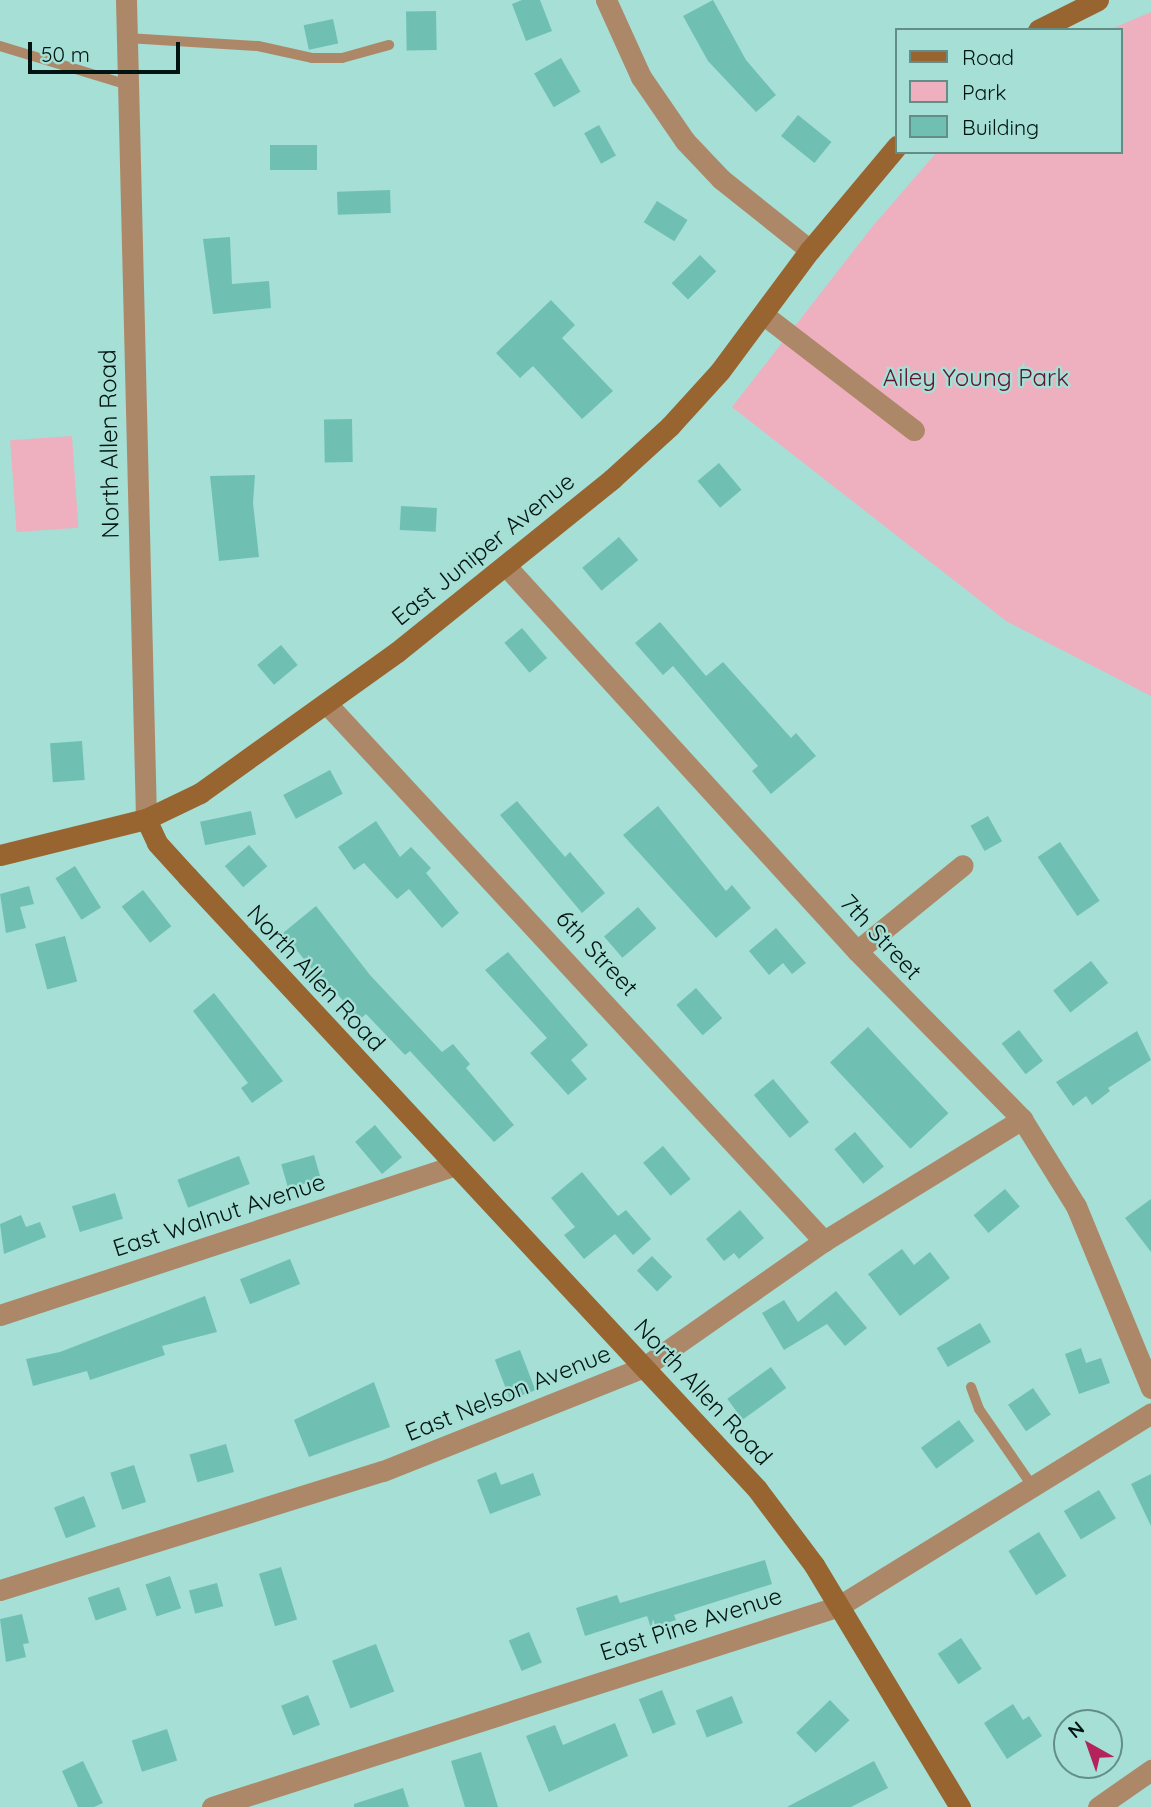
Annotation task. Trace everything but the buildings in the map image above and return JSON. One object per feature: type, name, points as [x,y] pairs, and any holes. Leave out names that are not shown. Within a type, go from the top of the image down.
[{"type":"street","name":"North Allen Road","points":[[126,0],[146,819],[157,843],[757,1489],[839,1606],[960,1807]]},
{"type":"street","points":[[606,0],[640,77],[684,142],[721,179],[810,250]]},
{"type":"street","points":[[1042,28],[1098,0]]},
{"type":"street","name":"East Juniper Avenue","points":[[0,855],[146,819],[200,793],[327,704],[506,566],[670,426],[764,315],[810,250],[895,148]]},
{"type":"street","points":[[764,315],[914,430]]},
{"type":"street","name":"7th Street","points":[[506,566],[857,951],[1022,1119],[1076,1206],[1151,1388]]},
{"type":"street","name":"6th Street","points":[[327,704],[824,1241]]},
{"type":"street","points":[[857,951],[963,865]]},
{"type":"street","name":"East Nelson Avenue","points":[[0,1590],[383,1471],[644,1367],[824,1241],[1022,1119]]},
{"type":"street","name":"East Walnut Avenue","points":[[0,1315],[455,1164]]},
{"type":"street","name":"East Pine Avenue","points":[[212,1807],[839,1606],[1151,1413]]},
{"type":"street","points":[[1098,1807],[1151,1770]]},
{"type":"lane","points":[[127,38],[258,46],[312,58],[342,58],[388,45]]},
{"type":"lane","points":[[0,46],[128,85]]},
{"type":"lane","points":[[971,1387],[979,1409],[1032,1487]]},
{"type":"green space","name":"Ailey Young Park","points":[[1151,12],[1151,696],[1006,621],[732,407],[872,227],[935,154],[1123,154],[1123,28],[1114,28]]},
{"type":"green space","points":[[72,436],[78,528],[17,532],[10,440]]}]
